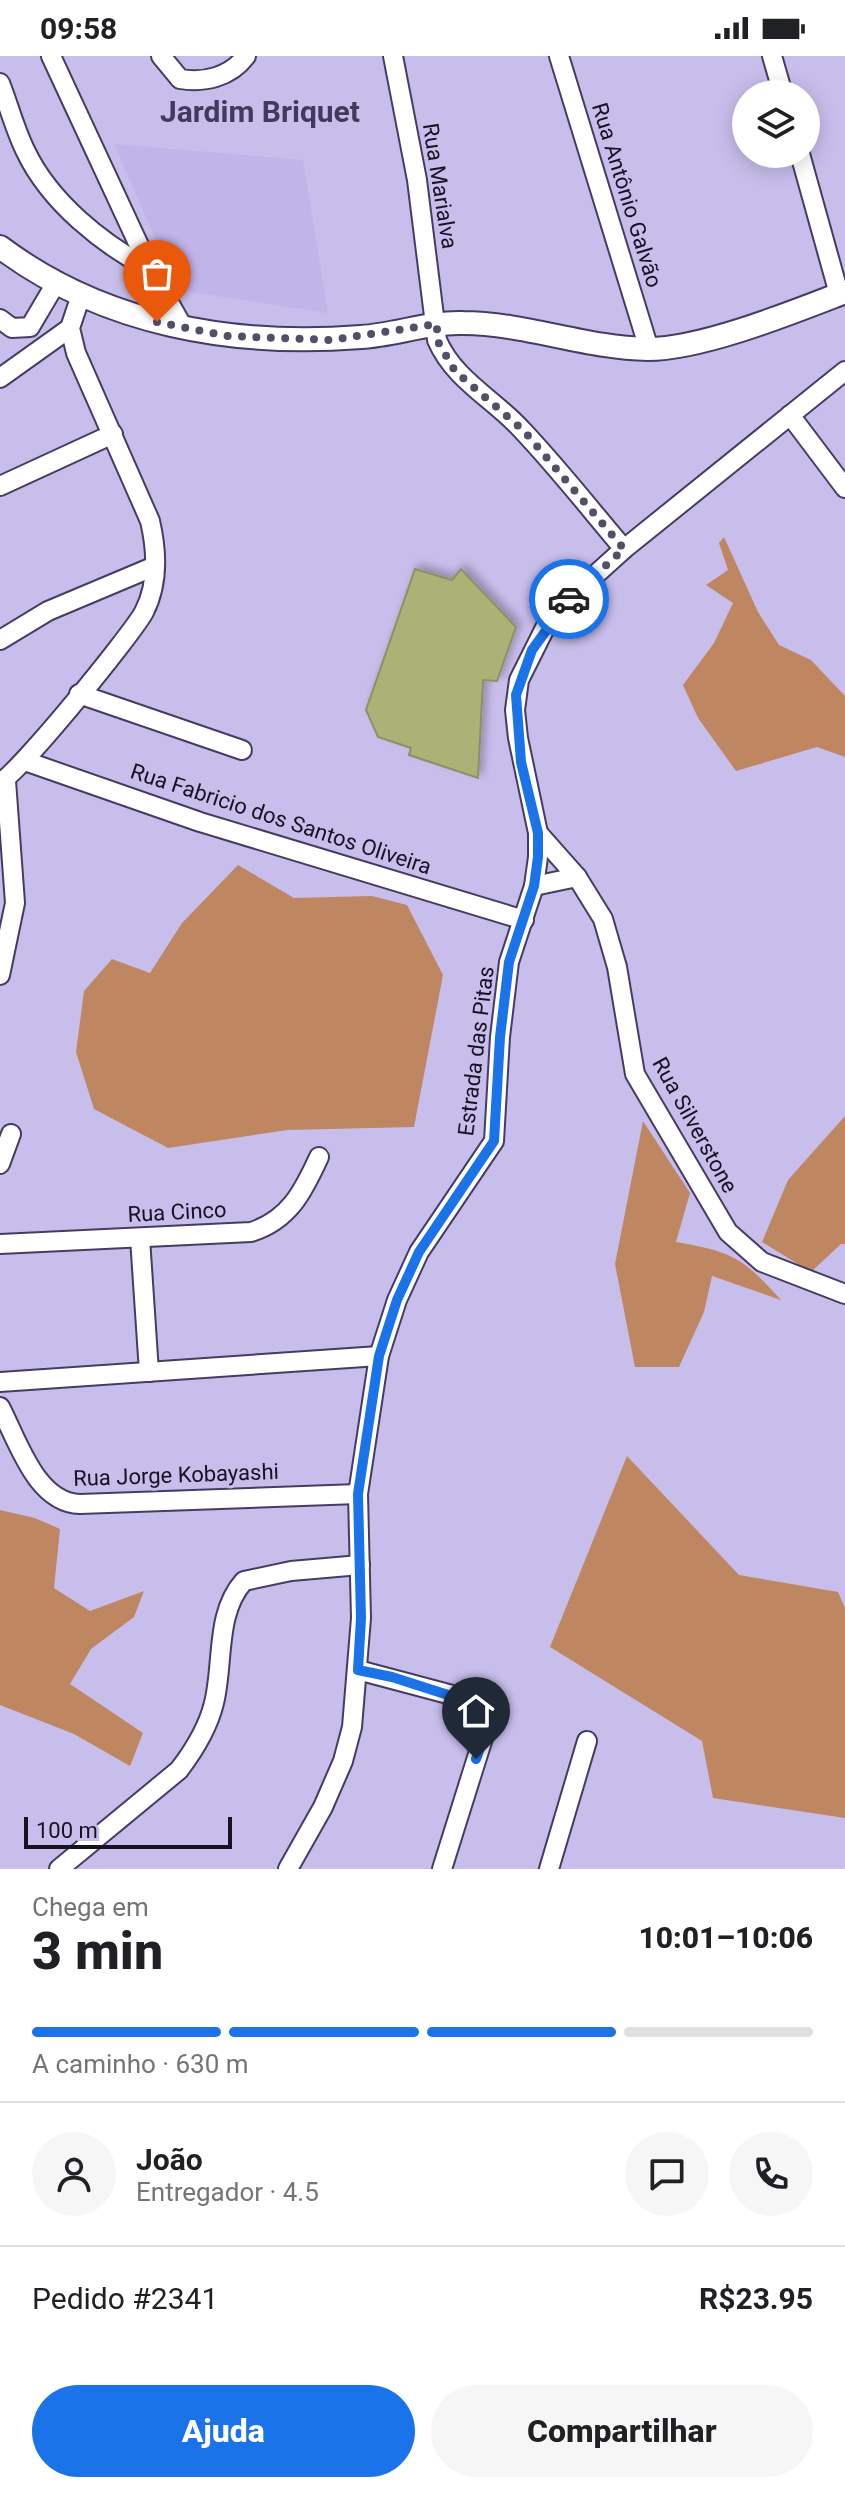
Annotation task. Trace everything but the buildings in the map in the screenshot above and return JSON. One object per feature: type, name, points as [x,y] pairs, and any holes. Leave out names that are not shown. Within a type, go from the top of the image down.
[{"type":"main road","points":[[0,248],[80,298],[184,329],[227,336],[331,340],[437,324],[520,327],[649,349],[721,334],[842,293]]},
{"type":"street","points":[[51,56],[150,269],[184,329]]},
{"type":"street","points":[[161,56],[180,79],[199,82],[232,70],[246,56]]},
{"type":"street","name":"Rua Marialva","points":[[393,56],[417,180],[437,340],[455,371],[524,431],[624,549]]},
{"type":"street","name":"Rua Antônio Galvão","points":[[559,56],[649,349]]},
{"type":"street","points":[[772,56],[779,80]]},
{"type":"street","points":[[0,83],[18,135],[38,172],[89,227],[125,256],[150,269]]},
{"type":"street","points":[[804,168],[842,293]]},
{"type":"street","points":[[0,319],[12,328],[30,327],[56,283]]},
{"type":"street","points":[[0,975],[15,903],[3,781],[25,761],[143,614],[155,566],[150,521],[76,353],[70,328],[80,298]]},
{"type":"street","points":[[0,378],[70,328]]},
{"type":"street","points":[[845,371],[790,415],[845,488]]},
{"type":"street","name":"Estrada das Pitas","points":[[288,1869],[343,1761],[352,1727],[358,1670],[358,1494],[379,1356],[397,1300],[419,1252],[494,1141],[500,1037],[509,962],[534,886],[538,833],[521,762],[515,710],[519,680],[546,626],[563,604],[624,549],[790,415]]},
{"type":"street","points":[[0,486],[113,434]]},
{"type":"street","points":[[0,640],[48,611],[155,566]]},
{"type":"street","points":[[79,694],[242,750]]},
{"type":"street","name":"Rua Fabricio dos Santos Oliveira","points":[[25,761],[200,822],[524,920]]},
{"type":"street","name":"Rua Silverstone","points":[[538,833],[577,877],[603,919],[611,939],[635,1074],[728,1232],[762,1262],[845,1294]]},
{"type":"street","points":[[534,886],[577,877]]},
{"type":"street","points":[[0,1164],[11,1134]]},
{"type":"street","name":"Rua Cinco","points":[[0,1244],[251,1232],[268,1227],[284,1216],[302,1193],[319,1157]]},
{"type":"street","points":[[140,1238],[149,1372]]},
{"type":"street","points":[[0,1382],[379,1356]]},
{"type":"street","name":"Rua Jorge Kobayashi","points":[[0,1407],[39,1480],[60,1502],[358,1494]]},
{"type":"street","points":[[59,1869],[179,1770],[193,1753],[214,1704],[230,1599],[244,1581],[279,1573],[360,1565]]},
{"type":"street","points":[[358,1670],[467,1699],[482,1713],[485,1732],[442,1869]]},
{"type":"street","points":[[549,1869],[587,1741]]},
{"type":"shaded area","points":[[114,144],[303,160],[328,313],[178,290]]},
{"type":"shaded area","points":[[724,537],[758,612],[779,645],[811,660],[845,696],[845,757],[817,747],[736,771],[698,718],[683,685],[714,643],[733,603],[706,585],[728,570],[719,543]]},
{"type":"shaded area","points":[[238,865],[294,898],[372,896],[407,905],[443,975],[414,1127],[287,1130],[168,1148],[94,1109],[76,1052],[84,991],[112,959],[150,973],[182,923]]},
{"type":"shaded area","points":[[845,1116],[845,1244],[841,1244],[811,1272],[762,1242],[788,1180]]},
{"type":"shaded area","points":[[643,1121],[690,1193],[676,1242],[724,1253],[746,1265],[781,1300],[712,1276],[704,1312],[679,1367],[635,1367],[615,1264]]},
{"type":"shaded area","points":[[627,1456],[739,1575],[838,1592],[845,1608],[845,1818],[713,1798],[702,1741],[550,1647]]},
{"type":"shaded area","points":[[0,1510],[35,1518],[60,1529],[54,1588],[90,1611],[144,1591],[134,1617],[91,1649],[70,1684],[143,1733],[130,1766],[74,1734],[0,1705]]},
{"type":"way so far","points":[[157,322],[227,336],[331,340],[437,324],[437,340],[455,371],[524,431],[624,549],[569,599]]},
{"type":"district","name":"Jardim Briquet","points":[[260,111]]},
{"type":"route","points":[[476,1759],[485,1732],[485,1719],[479,1707],[467,1699],[358,1670],[361,1618],[358,1494],[379,1356],[397,1300],[419,1252],[494,1141],[500,1037],[509,962],[534,886],[538,857],[538,833],[521,762],[516,695],[532,650],[546,626],[569,599]]}]
